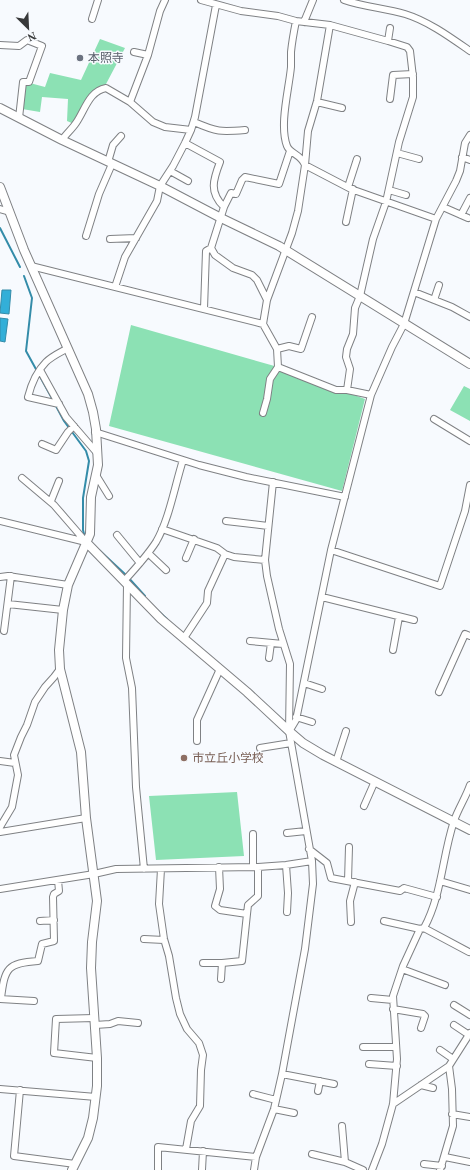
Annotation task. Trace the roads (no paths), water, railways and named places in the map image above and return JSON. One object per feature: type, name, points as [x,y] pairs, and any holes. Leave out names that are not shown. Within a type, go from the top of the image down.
[{"type":"street","points":[[92,19],[98,0]]},
{"type":"street","points":[[130,102],[148,56],[160,11],[165,0]]},
{"type":"street","points":[[201,0],[241,11],[278,16],[296,21],[330,25],[407,47],[410,51],[413,74],[413,97],[406,116],[386,202],[373,239],[360,296],[355,308],[353,334],[347,349],[346,361],[350,369],[347,390]]},
{"type":"street","points":[[304,22],[313,0]]},
{"type":"street","points":[[344,0],[358,5],[403,13],[417,18],[453,39],[470,51]]},
{"type":"street","points":[[115,287],[125,257],[157,201],[160,186],[185,143],[194,122],[216,5]]},
{"type":"street","points":[[296,21],[291,51],[291,66],[285,117],[287,147],[290,151],[302,159],[305,166],[351,188],[436,219]]},
{"type":"street","points":[[263,413],[270,379],[278,367],[277,349],[263,324],[267,300],[292,233],[298,211],[305,166],[308,131],[317,102],[330,25]]},
{"type":"street","points":[[388,41],[390,28]]},
{"type":"street","points":[[0,45],[19,46],[27,40],[42,46],[29,82],[23,82],[19,118]]},
{"type":"street","points":[[134,52],[148,56]]},
{"type":"street","points":[[390,99],[393,75],[413,74]]},
{"type":"street","points":[[62,140],[76,123],[87,102],[99,89],[106,88],[130,102],[153,122],[165,127],[191,130]]},
{"type":"street","points":[[317,102],[342,108]]},
{"type":"street","points":[[0,108],[62,140],[160,186],[285,250],[470,364]]},
{"type":"street","points":[[194,122],[213,130],[223,132],[245,130]]},
{"type":"street","points":[[289,731],[296,717],[331,550],[371,395],[389,353],[404,324],[436,219],[460,171],[465,143],[470,135]]},
{"type":"street","points":[[86,236],[110,163],[113,145],[121,136]]},
{"type":"street","points":[[185,143],[220,162],[213,184],[217,199],[224,207]]},
{"type":"street","points":[[204,310],[206,251],[211,248],[230,193],[236,194],[242,180],[245,177],[279,184],[290,151]]},
{"type":"street","points":[[397,153],[420,159]]},
{"type":"street","points":[[462,157],[470,160]]},
{"type":"street","points":[[346,222],[357,159]]},
{"type":"street","points":[[170,171],[188,181]]},
{"type":"street","points":[[0,187],[31,266],[88,394],[96,432],[98,466],[91,497],[88,538],[68,585],[63,610],[59,650],[60,669],[81,752],[86,818],[97,901],[92,942],[91,968],[97,1058],[96,1097],[88,1138],[74,1167],[14,1156],[20,1090]]},
{"type":"street","points":[[389,190],[406,195]]},
{"type":"street","points":[[461,215],[470,198]]},
{"type":"street","points":[[443,207],[468,218]]},
{"type":"street","points":[[0,209],[10,212]]},
{"type":"street","points":[[110,239],[136,238]]},
{"type":"street","points":[[211,248],[215,254],[233,268],[252,275],[257,280],[267,300]]},
{"type":"street","points":[[31,266],[263,324]]},
{"type":"street","points":[[434,300],[439,285]]},
{"type":"street","points":[[414,292],[470,317]]},
{"type":"street","points":[[277,349],[289,346],[301,349],[312,317]]},
{"type":"street","points":[[58,404],[28,397],[39,372],[47,361],[68,348]]},
{"type":"street","points":[[278,367],[336,390],[347,390],[371,395]]},
{"type":"street","points":[[39,372],[66,417],[97,453]]},
{"type":"street","points":[[434,419],[470,441]]},
{"type":"street","points":[[42,444],[56,450],[74,426]]},
{"type":"street","points":[[96,432],[183,460],[246,477],[345,497]]},
{"type":"street","points":[[144,869],[136,787],[132,688],[126,658],[127,580],[148,553],[162,529],[183,460]]},
{"type":"street","points":[[96,475],[109,496]]},
{"type":"street","points":[[22,478],[50,501],[88,538],[161,619],[186,635],[220,669],[303,743],[336,762],[470,830]]},
{"type":"street","points":[[50,501],[59,481]]},
{"type":"street","points":[[254,1170],[256,1157],[274,1109],[282,1074],[305,949],[313,884],[312,860],[289,731],[290,664],[267,576],[265,560],[273,482]]},
{"type":"street","points":[[331,550],[440,586],[447,569],[465,511],[470,485]]},
{"type":"street","points":[[0,521],[88,538]]},
{"type":"street","points":[[226,521],[268,526]]},
{"type":"street","points":[[162,529],[194,539],[217,548],[225,554],[234,557],[265,560]]},
{"type":"street","points":[[117,535],[140,563]]},
{"type":"street","points":[[186,558],[194,539]]},
{"type":"street","points":[[148,553],[166,570]]},
{"type":"street","points":[[186,635],[207,603],[208,591],[225,554]]},
{"type":"street","points":[[0,577],[11,576],[68,585]]},
{"type":"street","points":[[4,631],[11,576]]},
{"type":"street","points":[[322,597],[414,620]]},
{"type":"street","points":[[8,604],[63,610]]},
{"type":"street","points":[[393,650],[399,617]]},
{"type":"street","points":[[440,692],[465,634],[470,636]]},
{"type":"street","points":[[250,641],[284,644]]},
{"type":"street","points":[[270,643],[270,658]]},
{"type":"street","points":[[0,827],[12,806],[18,775],[14,755],[36,702],[45,687],[60,669]]},
{"type":"street","points":[[198,741],[197,720],[220,669]]},
{"type":"street","points":[[304,683],[322,689]]},
{"type":"street","points":[[296,717],[312,722]]},
{"type":"street","points":[[336,762],[346,731]]},
{"type":"street","points":[[260,748],[291,743]]},
{"type":"street","points":[[0,761],[15,763]]},
{"type":"street","points":[[364,806],[375,781]]},
{"type":"street","points":[[372,1170],[387,1128],[393,1104],[397,1066],[393,996],[402,969],[422,929],[432,914],[454,821],[470,785]]},
{"type":"street","points":[[0,832],[86,818]]},
{"type":"street","points":[[287,833],[306,831]]},
{"type":"street","points":[[203,962],[222,963],[242,961],[248,905],[258,896],[253,834]]},
{"type":"street","points":[[348,847],[348,881]]},
{"type":"street","points":[[309,849],[327,863],[331,878],[400,890],[404,888],[437,897]]},
{"type":"street","points":[[0,889],[116,869],[255,867],[286,865],[312,860]]},
{"type":"street","points":[[286,865],[288,893],[287,912]]},
{"type":"street","points":[[219,867],[220,889],[215,906],[220,910],[247,914]]},
{"type":"street","points":[[161,869],[159,904],[164,940],[169,956],[180,1014],[187,1028],[199,1043],[203,1055],[200,1106],[192,1121],[186,1149]]},
{"type":"street","points":[[34,1001],[1,998],[4,978],[11,967],[21,962],[38,962],[42,944],[54,941],[53,897],[54,894],[59,891],[58,880]]},
{"type":"street","points":[[351,922],[350,901],[354,882]]},
{"type":"street","points":[[440,882],[470,890]]},
{"type":"street","points":[[40,921],[54,920]]},
{"type":"street","points":[[384,921],[422,929],[469,952]]},
{"type":"street","points":[[144,939],[164,940]]},
{"type":"street","points":[[221,979],[222,963]]},
{"type":"street","points":[[402,969],[446,984]]},
{"type":"street","points":[[371,998],[393,1000]]},
{"type":"street","points":[[454,1005],[470,1015]]},
{"type":"street","points":[[393,1009],[423,1014],[425,1016],[421,1028]]},
{"type":"street","points":[[461,1013],[470,1019]]},
{"type":"street","points":[[97,1058],[54,1053],[56,1019],[110,1024],[118,1021],[138,1023]]},
{"type":"street","points":[[393,1104],[449,1066],[469,1034],[454,1025]]},
{"type":"street","points":[[363,1047],[396,1047]]},
{"type":"street","points":[[440,1050],[453,1059]]},
{"type":"street","points":[[370,1064],[397,1066]]},
{"type":"street","points":[[424,1164],[441,1168],[453,1126],[452,1089],[449,1066]]},
{"type":"street","points":[[282,1074],[334,1084]]},
{"type":"street","points":[[318,1091],[320,1081]]},
{"type":"street","points":[[421,1085],[433,1088]]},
{"type":"street","points":[[0,1089],[96,1097]]},
{"type":"street","points":[[253,1094],[276,1100]]},
{"type":"street","points":[[274,1109],[294,1113]]},
{"type":"street","points":[[452,1114],[470,1117]]},
{"type":"street","points":[[342,1126],[345,1162]]},
{"type":"street","points":[[158,1170],[158,1147],[256,1157]]},
{"type":"street","points":[[202,1170],[203,1151]]},
{"type":"street","points":[[312,1154],[345,1162],[363,1170]]},
{"type":"street","points":[[445,1157],[470,1162]]},
{"type":"water","points":[[2,290],[11,290],[9,314],[0,313]]},
{"type":"water","points":[[0,318],[8,319],[5,342],[0,341]]},
{"type":"waterway","points":[[0,228],[20,267]]},
{"type":"waterway","points":[[24,276],[32,298],[26,351],[54,402]]},
{"type":"waterway","points":[[56,406],[64,421],[86,451],[89,461],[83,498],[83,530],[86,536]]},
{"type":"waterway","points":[[99,550],[126,575],[145,596]]},
{"type":"waterway","points":[[157,610],[167,619]]},
{"type":"place","name":"本照寺","points":[[80,58]]},
{"type":"place","name":"市立丘小学校","points":[[184,758]]}]
